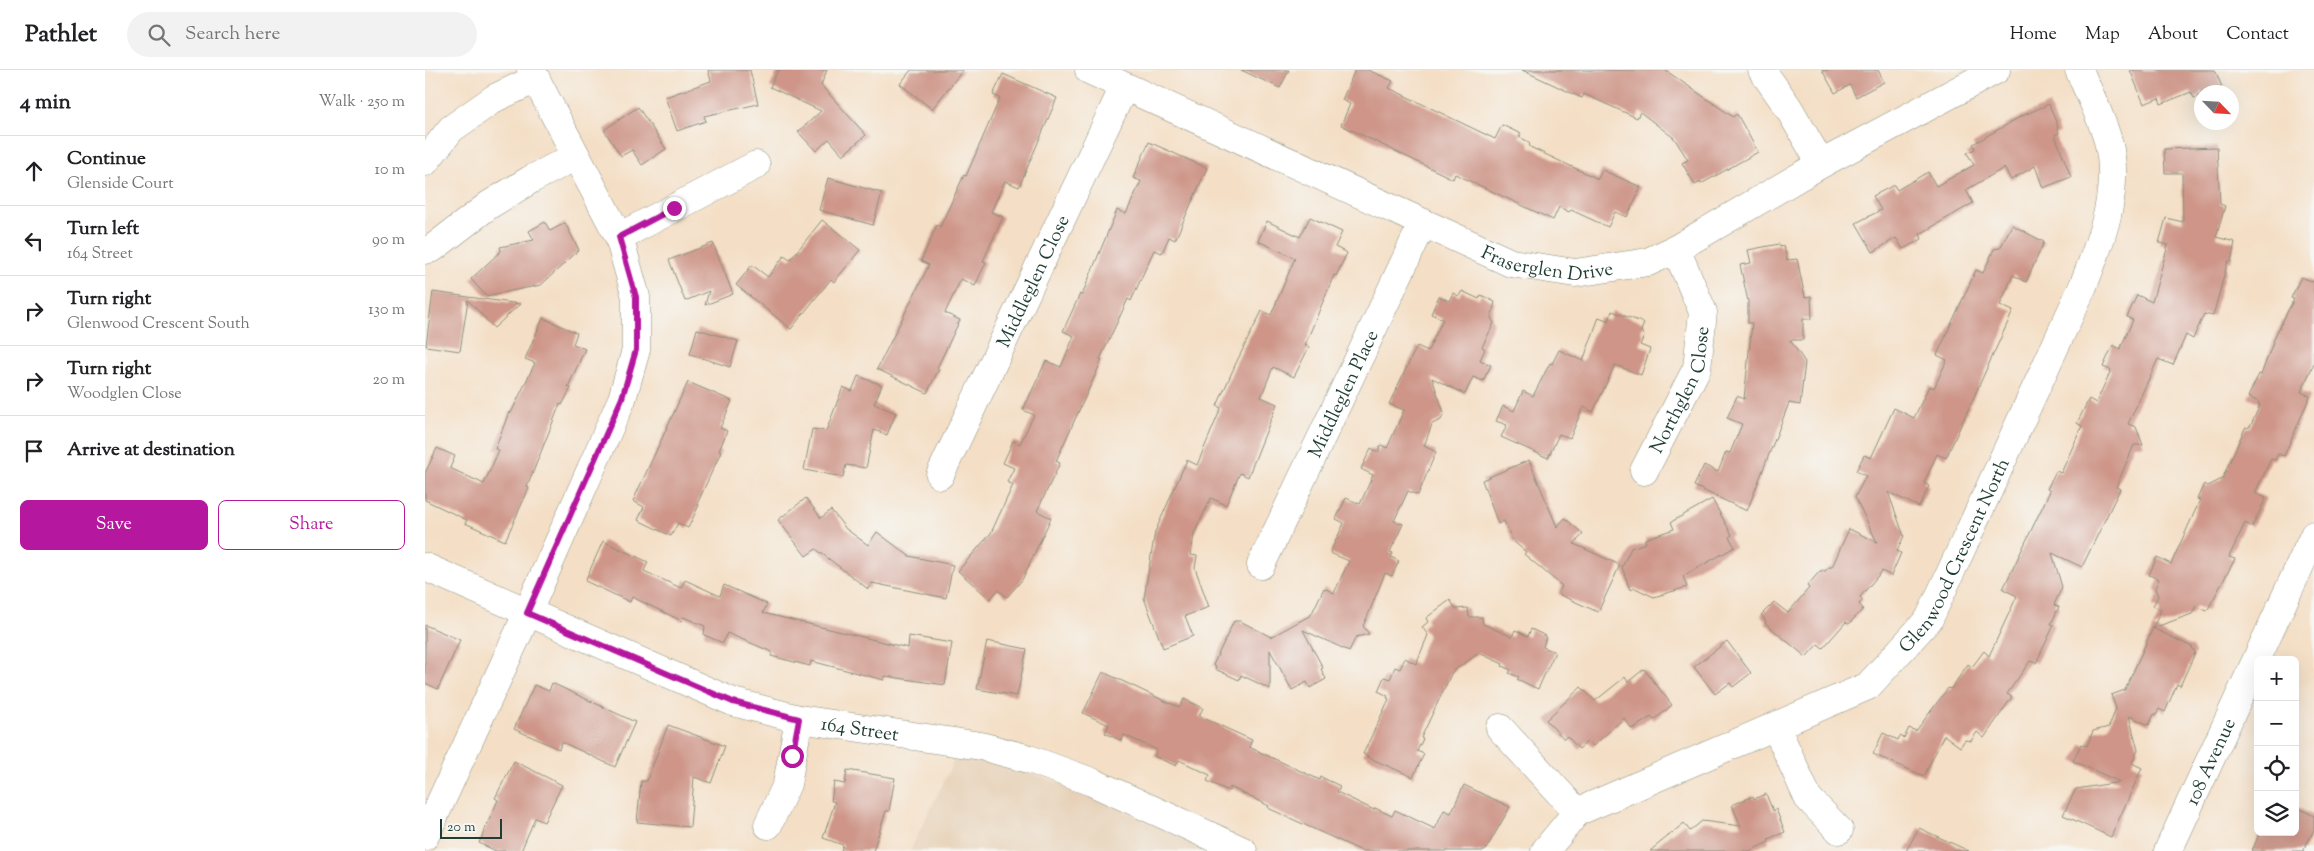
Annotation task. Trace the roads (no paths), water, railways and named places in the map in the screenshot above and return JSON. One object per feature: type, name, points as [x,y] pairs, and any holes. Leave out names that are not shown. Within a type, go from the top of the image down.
[{"type":"street","name":"Fraserglen Drive","points":[[1089,70],[1511,263],[1575,273],[1648,262],[1676,249],[1821,164],[1996,70]]},
{"type":"street","points":[[1762,70],[1788,107],[1821,164]]},
{"type":"street","name":"Glenwood Crescent North","points":[[1545,851],[1577,812],[1775,728],[1868,686],[1929,620],[2083,286],[2103,230],[2113,172],[2109,149],[2097,110],[2079,70]]},
{"type":"street","points":[[425,162],[451,129],[533,74],[619,237],[636,297],[636,350],[622,398],[527,613],[425,836]]},
{"type":"street","name":"Middleglen Close","points":[[940,475],[1124,87]]},
{"type":"street","points":[[425,250],[433,248],[489,205],[530,180],[576,156]]},
{"type":"street","points":[[619,237],[755,165]]},
{"type":"street","name":"Middleglen Place","points":[[1261,564],[1423,223]]},
{"type":"street","name":"Northglen Close","points":[[1645,471],[1697,368],[1703,312],[1676,249]]},
{"type":"street","name":"108 Avenue","points":[[2168,851],[2314,535]]},
{"type":"street","name":"164 Street","points":[[425,567],[733,702],[799,719],[981,746],[1029,758],[1092,782],[1243,851]]},
{"type":"street","points":[[768,825],[787,784],[799,719]]},
{"type":"street","points":[[1500,728],[1577,812]]},
{"type":"street","points":[[1775,728],[1808,798],[1839,830]]}]
